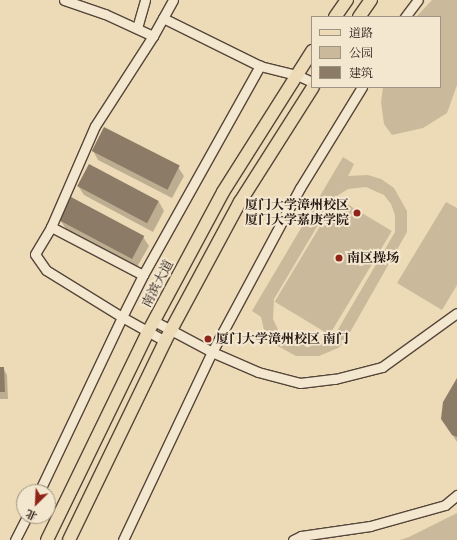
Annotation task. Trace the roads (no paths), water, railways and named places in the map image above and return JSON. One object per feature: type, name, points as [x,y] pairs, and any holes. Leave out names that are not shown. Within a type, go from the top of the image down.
[{"type":"main road","points":[[336,16],[347,0]]},
{"type":"main road","points":[[360,16],[371,0]]},
{"type":"main road","name":"南滨大道","points":[[47,540],[148,332],[223,192],[311,53]]},
{"type":"main road","points":[[69,540],[168,336],[240,202],[312,88]]},
{"type":"street","points":[[64,0],[154,36]]},
{"type":"street","points":[[137,28],[145,0]]},
{"type":"street","points":[[173,0],[154,36],[95,126],[51,227],[35,254],[46,270],[148,332],[168,336],[212,352],[258,372],[300,383],[335,379],[382,367],[457,313]]},
{"type":"street","points":[[406,16],[418,0]]},
{"type":"street","points":[[163,18],[260,66],[297,75],[311,82]]},
{"type":"street","points":[[42,484],[143,275],[260,66]]},
{"type":"street","points":[[123,540],[212,352],[300,188],[361,88]]},
{"type":"street","points":[[51,227],[143,275]]},
{"type":"street","points":[[154,321],[168,336]]},
{"type":"street","points":[[293,540],[301,536],[370,526],[445,505],[457,495]]},
{"type":"street","points":[[16,540],[23,524]]},
{"type":"place","name":"厦门大学漳州校区 厦门大学嘉庚学院","points":[[357,213]]},
{"type":"place","name":"南区操场","points":[[339,258]]},
{"type":"place","name":"厦门大学漳州校区 南门","points":[[208,339]]}]
